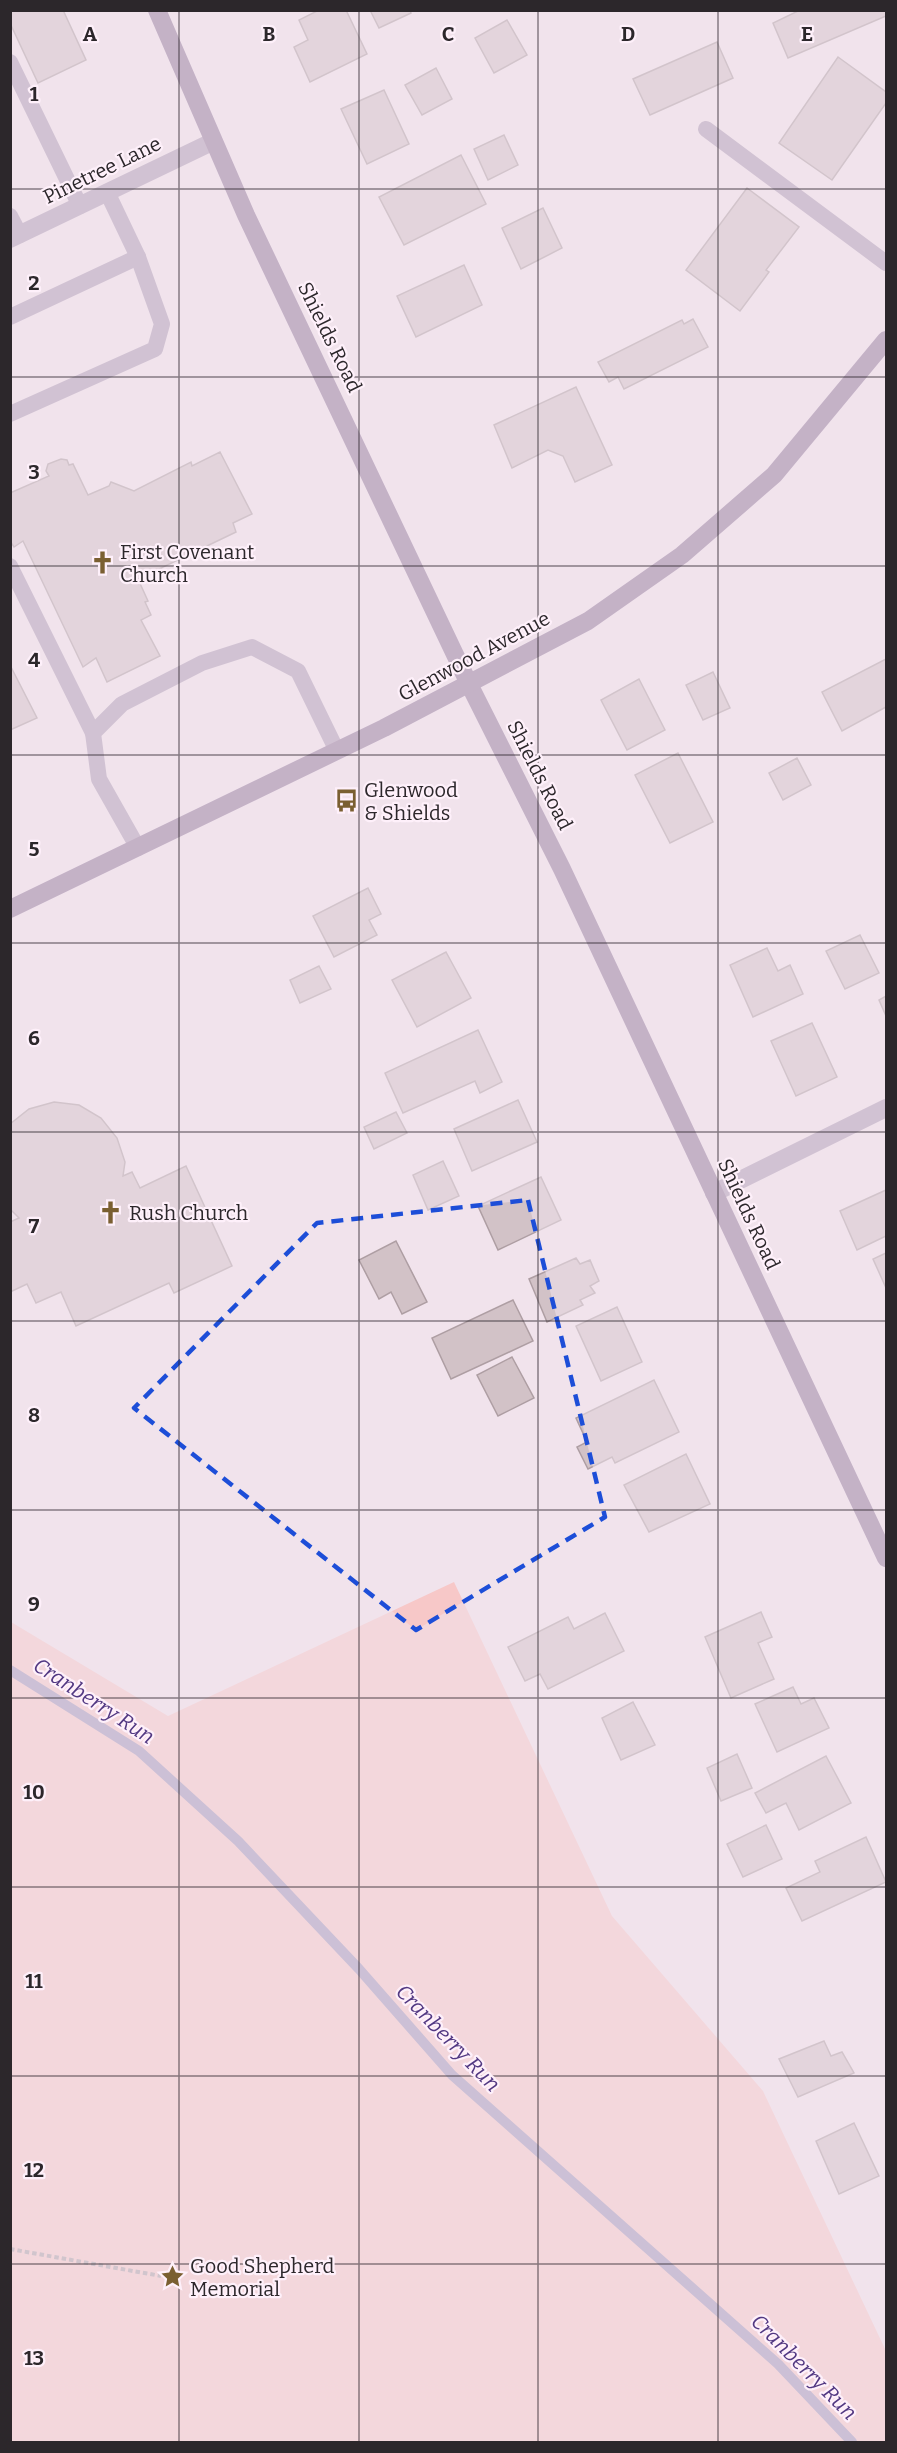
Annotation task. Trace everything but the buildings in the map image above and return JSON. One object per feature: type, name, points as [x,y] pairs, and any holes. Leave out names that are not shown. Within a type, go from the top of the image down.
[{"type":"main road","name":"Shields Road","points":[[157,10],[212,142],[469,684],[562,868],[886,1558]]},
{"type":"main road","name":"Glenwood Avenue","points":[[10,909],[337,752],[588,621],[682,555],[774,476],[886,340]]},
{"type":"street","name":"Pinetree Lane","points":[[15,237],[212,142]]},
{"type":"street","points":[[714,1193],[886,1108]]},
{"type":"lane","points":[[10,62],[80,206]]},
{"type":"lane","points":[[706,129],[886,263]]},
{"type":"lane","points":[[10,414],[155,349],[162,324],[138,257],[107,192]]},
{"type":"lane","points":[[10,216],[15,237]]},
{"type":"lane","points":[[10,317],[138,257]]},
{"type":"lane","points":[[10,566],[93,733],[99,779],[138,848]]},
{"type":"lane","points":[[93,733],[122,704],[202,663],[252,647],[298,671],[337,752]]},
{"type":"path","points":[[10,2249],[161,2276]]},
{"type":"highlighted area","points":[[528,1200],[605,1517],[416,1630],[134,1408],[317,1223]]},
{"type":"shaded area","points":[[454,1582],[612,1916],[763,2091],[886,2351],[886,2442],[11,2442],[11,1622],[168,1716]]},
{"type":"waterway","name":"Cranberry Run","points":[[10,1670],[139,1751],[238,1841],[359,1969],[452,2075],[778,2364],[852,2442]]},
{"type":"place","name":"First Covenant Church","points":[[102,563]]},
{"type":"place","name":"Glenwood & Shields","points":[[346,801]]},
{"type":"place","name":"Rush Church","points":[[111,1213]]},
{"type":"place","name":"Good Shepherd Memorial","points":[[172,2277]]}]
